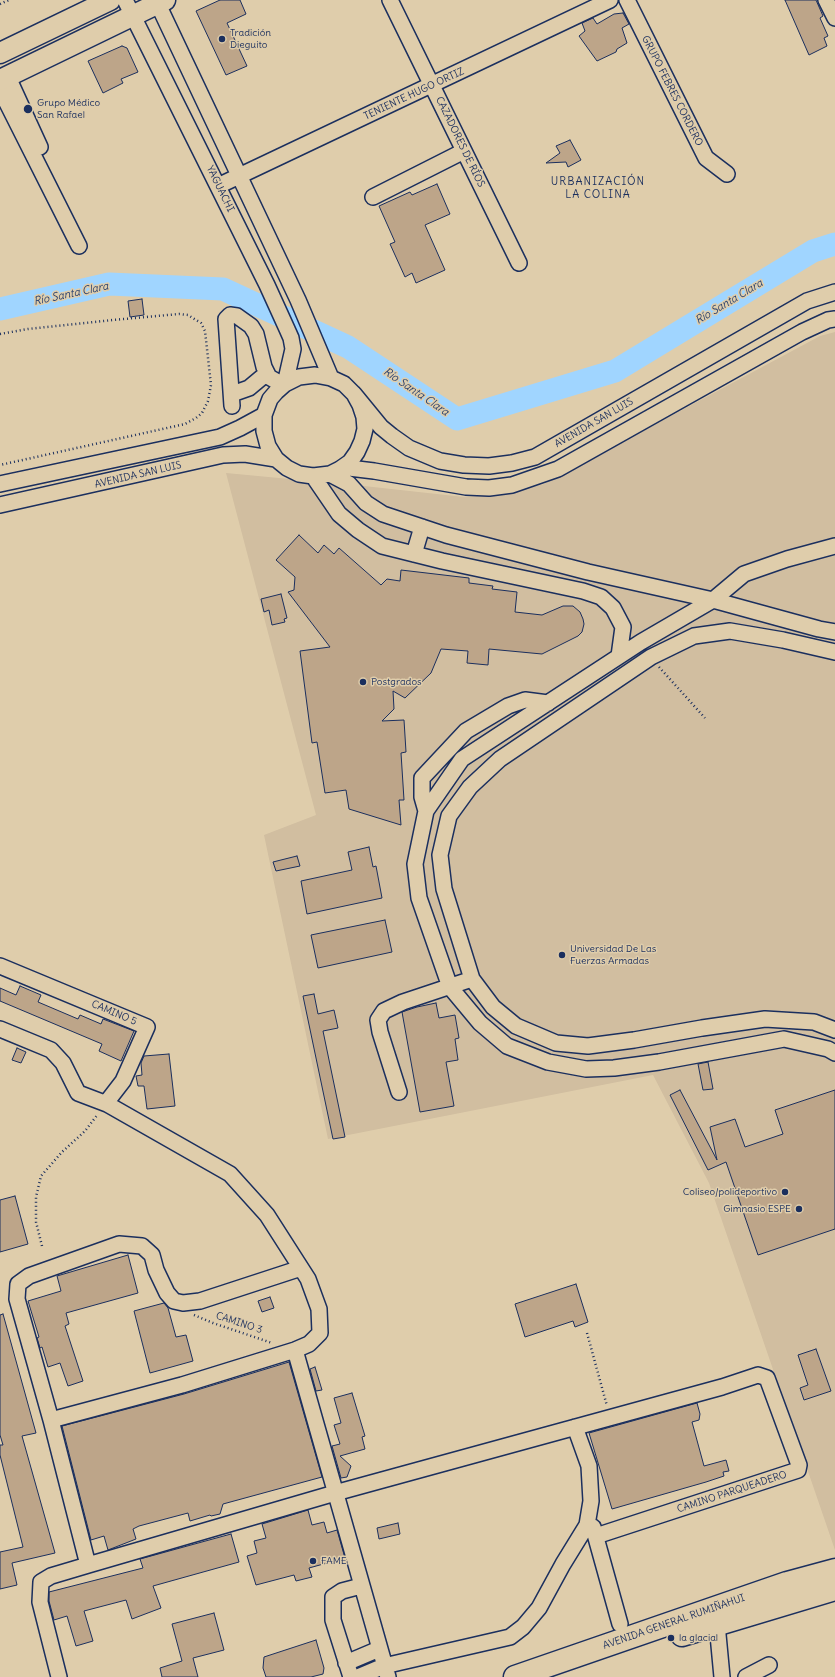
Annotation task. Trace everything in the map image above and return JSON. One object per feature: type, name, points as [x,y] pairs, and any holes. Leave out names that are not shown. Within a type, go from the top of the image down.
[{"type":"highway","name":"AVENIDA GENERAL RUMIÑAHUI","points":[[515,1677],[787,1584],[835,1570]]},
{"type":"highway","name":"AVENIDA GENERAL RUMIÑAHUI","points":[[562,1677],[671,1638],[835,1589]]},
{"type":"main road","points":[[0,53],[110,0]]},
{"type":"main road","points":[[3,82],[129,8],[159,1]]},
{"type":"street","name":"CAZADORES DE RÍOS","points":[[390,0],[519,263]]},
{"type":"street","name":"TENIENTE HUGO ORTIZ","points":[[218,186],[432,86],[610,0]]},
{"type":"street","name":"GRUPO FEBRES CORDERO","points":[[626,0],[706,158],[727,174]]},
{"type":"street","points":[[826,0],[835,18]]},
{"type":"street","points":[[159,1],[239,176],[298,300],[331,378]]},
{"type":"street","name":"YAGUACHI","points":[[129,8],[267,285],[291,338],[293,349],[284,384]]},
{"type":"street","points":[[3,82],[67,205]]},
{"type":"street","points":[[3,82],[79,246]]},
{"type":"street","points":[[373,197],[464,151]]},
{"type":"street","name":"AVENIDA SAN LUIS","points":[[354,394],[380,427],[409,448],[440,461],[464,465],[489,466],[512,463],[535,457],[807,301],[835,292]]},
{"type":"street","points":[[267,373],[232,400],[226,319],[230,315],[237,316],[251,326],[256,334],[264,367],[267,373],[269,377],[284,384]]},
{"type":"street","points":[[335,472],[350,462],[358,452],[364,435],[364,417],[360,404],[354,394],[344,384],[331,378],[315,375],[299,377],[284,384],[270,399],[264,415],[264,431],[268,446],[276,459],[287,468],[299,474],[312,476],[335,472],[349,468],[466,487],[490,488],[512,485],[558,469],[802,332],[828,320],[835,319]]},
{"type":"street","name":"AVENIDA SAN LUIS","points":[[0,484],[220,437],[264,415]]},
{"type":"street","name":"AVENIDA SAN LUIS","points":[[0,505],[224,456],[245,454],[276,459]]},
{"type":"street","points":[[335,472],[349,484],[371,508],[384,514],[446,535],[588,572],[682,592],[835,632]]},
{"type":"street","points":[[312,476],[339,514],[358,530],[382,546],[583,591],[601,597],[613,608],[641,642],[651,657]]},
{"type":"street","points":[[414,554],[422,527]]},
{"type":"street","points":[[835,546],[787,559],[744,574],[713,600],[690,612],[641,642],[462,759],[426,811],[415,864],[419,898],[450,987],[480,1023],[507,1046],[548,1062],[586,1069],[614,1068],[659,1062],[784,1039],[835,1052]]},
{"type":"street","points":[[492,570],[498,548]]},
{"type":"street","points":[[682,592],[687,601],[694,636]]},
{"type":"street","points":[[613,608],[623,628],[619,656]]},
{"type":"street","points":[[835,652],[784,640],[730,631],[694,636],[651,657],[500,759],[470,787],[449,816],[440,855],[444,889],[472,979],[493,1007],[516,1026],[556,1043],[588,1046],[764,1019],[814,1022],[835,1030]]},
{"type":"street","points":[[426,811],[422,797],[422,778],[466,731],[508,706],[525,700],[548,703]]},
{"type":"street","name":"CAMINO 5","points":[[0,966],[147,1027],[123,1081],[106,1104]]},
{"type":"street","points":[[399,1092],[380,1032],[378,1020],[384,1011],[403,1002],[472,979]]},
{"type":"street","points":[[0,1029],[51,1050],[63,1063],[78,1093],[106,1104],[230,1174],[267,1215],[308,1278],[319,1309],[320,1333],[309,1344],[295,1350],[182,1385],[51,1420]]},
{"type":"street","points":[[586,1069],[588,1046]]},
{"type":"street","points":[[88,1565],[51,1420],[17,1299],[18,1284],[29,1276],[119,1244],[142,1246],[152,1255],[156,1270],[167,1292],[174,1301],[183,1303],[200,1301],[301,1268]]},
{"type":"street","points":[[295,1350],[386,1672]]},
{"type":"street","name":"CAMINO PARQUEADERO","points":[[596,1536],[798,1470],[799,1465],[767,1378],[758,1375],[722,1387],[610,1417]]},
{"type":"street","points":[[59,1677],[40,1602],[41,1582],[51,1576],[610,1417]]},
{"type":"street","points":[[358,1677],[386,1672],[510,1637],[523,1627],[539,1608],[563,1564],[587,1526],[591,1501],[589,1466],[575,1427]]},
{"type":"street","points":[[589,1515],[620,1624]]},
{"type":"street","points":[[361,1586],[342,1591],[333,1598],[333,1620],[349,1670],[379,1649]]},
{"type":"street","points":[[717,1624],[722,1677]]},
{"type":"street","points":[[746,1677],[769,1665]]},
{"type":"path","points":[[0,4],[9,0]]},
{"type":"path","points":[[0,334],[44,327],[113,320],[179,314],[188,315],[201,323],[205,331],[211,385],[208,401],[202,414],[185,424],[0,465]]},
{"type":"path","points":[[651,657],[704,718]]},
{"type":"path","points":[[42,1246],[36,1222],[36,1197],[41,1176],[62,1152],[85,1131],[106,1104]]},
{"type":"path","name":"CAMINO 3","points":[[183,1303],[190,1314],[213,1324],[295,1350]]},
{"type":"path","points":[[587,1333],[610,1417]]},
{"type":"shaded area","name":"Universidad De Las Fuerzas Armadas","points":[[835,332],[835,1550],[709,1183],[653,1075],[328,1139],[264,835],[316,815],[226,473],[464,497],[506,494],[544,484],[820,336]]},
{"type":"building","name":"Tradición Dieguito","points":[[220,0],[240,0],[246,14],[227,23],[247,66],[226,75],[196,11]]},
{"type":"building","points":[[785,0],[816,0],[823,16],[820,18],[828,36],[824,38],[827,46],[809,55]]},
{"type":"building","points":[[623,13],[629,24],[622,28],[627,43],[617,49],[616,52],[597,61],[579,36],[585,31],[582,23],[593,18],[597,24],[614,14]]},
{"type":"building","points":[[122,46],[127,48],[138,72],[121,79],[123,83],[103,93],[88,61]]},
{"type":"building","points":[[570,140],[581,160],[568,167],[566,162],[546,163],[560,153],[556,146]]},
{"type":"building","points":[[437,184],[450,214],[425,225],[445,270],[416,283],[412,273],[405,277],[390,244],[395,242],[379,206],[410,192],[412,195]]},
{"type":"building","points":[[142,299],[144,315],[130,317],[128,301]]},
{"type":"building","name":"Postgrados","points":[[299,535],[318,553],[324,545],[334,554],[339,548],[381,585],[387,579],[400,581],[401,570],[469,578],[469,583],[493,586],[492,589],[517,592],[515,612],[542,615],[563,606],[573,606],[580,612],[583,619],[584,624],[582,632],[578,636],[542,654],[489,649],[488,665],[467,663],[468,651],[441,649],[431,673],[405,698],[393,691],[394,709],[382,721],[404,720],[406,752],[401,753],[404,800],[399,800],[401,825],[349,809],[346,790],[325,793],[317,742],[312,743],[300,651],[330,647],[288,592],[294,590],[295,577],[276,560]]},
{"type":"building","points":[[281,594],[287,618],[284,619],[285,622],[272,625],[269,610],[264,612],[261,599]]},
{"type":"building","points":[[369,847],[373,867],[376,866],[382,898],[307,914],[301,881],[352,870],[348,852]]},
{"type":"building","points":[[297,856],[300,866],[276,871],[273,862]]},
{"type":"building","points":[[385,920],[392,952],[318,968],[311,935]]},
{"type":"building","points":[[20,986],[41,995],[38,1002],[78,1019],[80,1015],[101,1024],[103,1019],[134,1031],[121,1061],[99,1051],[102,1044],[0,1001],[0,988],[16,995]]},
{"type":"building","points":[[314,994],[318,1014],[334,1010],[338,1028],[323,1031],[345,1137],[333,1139],[303,996]]},
{"type":"building","points":[[436,1003],[439,1018],[455,1015],[459,1038],[455,1039],[458,1060],[446,1062],[454,1106],[420,1112],[402,1012]]},
{"type":"building","points":[[17,1048],[26,1052],[21,1063],[12,1060]]},
{"type":"building","points":[[169,1054],[175,1106],[147,1109],[144,1086],[138,1086],[136,1076],[142,1075],[141,1063],[144,1056]]},
{"type":"building","points":[[708,1062],[713,1089],[703,1090],[698,1064]]},
{"type":"building","name":"Coliseo/polideportivo","points":[[680,1090],[717,1160],[710,1127],[735,1119],[745,1147],[783,1134],[775,1110],[835,1090],[835,1229],[758,1255],[726,1162],[708,1170],[670,1095]]},
{"type":"building","points":[[15,1196],[28,1244],[0,1252],[0,1200]]},
{"type":"building","points":[[128,1255],[138,1293],[66,1313],[69,1324],[65,1326],[83,1381],[68,1386],[60,1363],[48,1367],[42,1347],[40,1348],[37,1338],[39,1337],[28,1301],[61,1291],[57,1276]]},
{"type":"building","points":[[576,1284],[588,1322],[575,1327],[573,1321],[525,1337],[515,1304]]},
{"type":"building","points":[[270,1297],[274,1308],[262,1312],[258,1301]]},
{"type":"building","points":[[164,1303],[168,1308],[176,1337],[186,1335],[193,1361],[150,1373],[134,1311]]},
{"type":"building","points":[[3,1314],[36,1433],[22,1436],[55,1553],[12,1563],[17,1585],[0,1589],[0,1552],[23,1547],[0,1455],[0,1445],[3,1445],[0,1435],[0,1315]]},
{"type":"building","points":[[816,1349],[831,1391],[804,1400],[800,1388],[808,1385],[798,1355]]},
{"type":"building","points":[[289,1362],[322,1477],[223,1504],[220,1514],[210,1515],[190,1521],[188,1513],[139,1526],[133,1529],[136,1539],[108,1550],[104,1536],[91,1540],[62,1426],[184,1394]]},
{"type":"building","points":[[315,1367],[322,1390],[316,1391],[310,1369]]},
{"type":"building","points":[[352,1393],[365,1436],[362,1437],[365,1449],[340,1456],[351,1466],[347,1477],[341,1478],[332,1446],[340,1444],[334,1425],[341,1423],[334,1398]]},
{"type":"building","points":[[697,1403],[700,1414],[699,1420],[692,1422],[704,1466],[726,1460],[729,1471],[723,1472],[724,1476],[706,1482],[612,1509],[589,1433]]},
{"type":"building","points":[[308,1510],[312,1525],[324,1522],[327,1533],[337,1530],[345,1558],[309,1568],[312,1577],[296,1581],[294,1575],[256,1585],[247,1556],[257,1553],[254,1541],[266,1538],[262,1524]]},
{"type":"building","points":[[398,1523],[400,1534],[379,1539],[377,1528]]},
{"type":"building","points":[[231,1534],[239,1562],[153,1586],[161,1608],[132,1619],[126,1600],[84,1611],[93,1641],[76,1646],[67,1616],[54,1620],[49,1601],[49,1592],[143,1568],[140,1559]]},
{"type":"building","points":[[214,1613],[224,1650],[193,1658],[198,1677],[162,1677],[160,1668],[182,1661],[172,1624]]},
{"type":"building","points":[[316,1640],[324,1668],[323,1674],[311,1677],[266,1677],[263,1668],[264,1657]]},
{"type":"waterway","name":"Río Santa Clara","points":[[0,309],[109,284],[223,289],[348,347],[457,419],[615,371],[813,251],[835,244]]},
{"type":"place","name":"Tradición Dieguito","points":[[222,39]]},
{"type":"place","name":"Grupo Médico San Rafael","points":[[28,109]]},
{"type":"place","name":"Postgrados","points":[[363,682]]},
{"type":"place","name":"Universidad De Las Fuerzas Armadas","points":[[562,955]]},
{"type":"place","name":"Coliseo/polideportivo","points":[[785,1192]]},
{"type":"place","name":"Gimnasio ESPE","points":[[799,1209]]},
{"type":"place","name":"FAME","points":[[313,1561]]},
{"type":"place","name":"la glacial","points":[[671,1638]]},
{"type":"district","name":"URBANIZACIÓN LA COLINA","points":[[598,188]]}]
